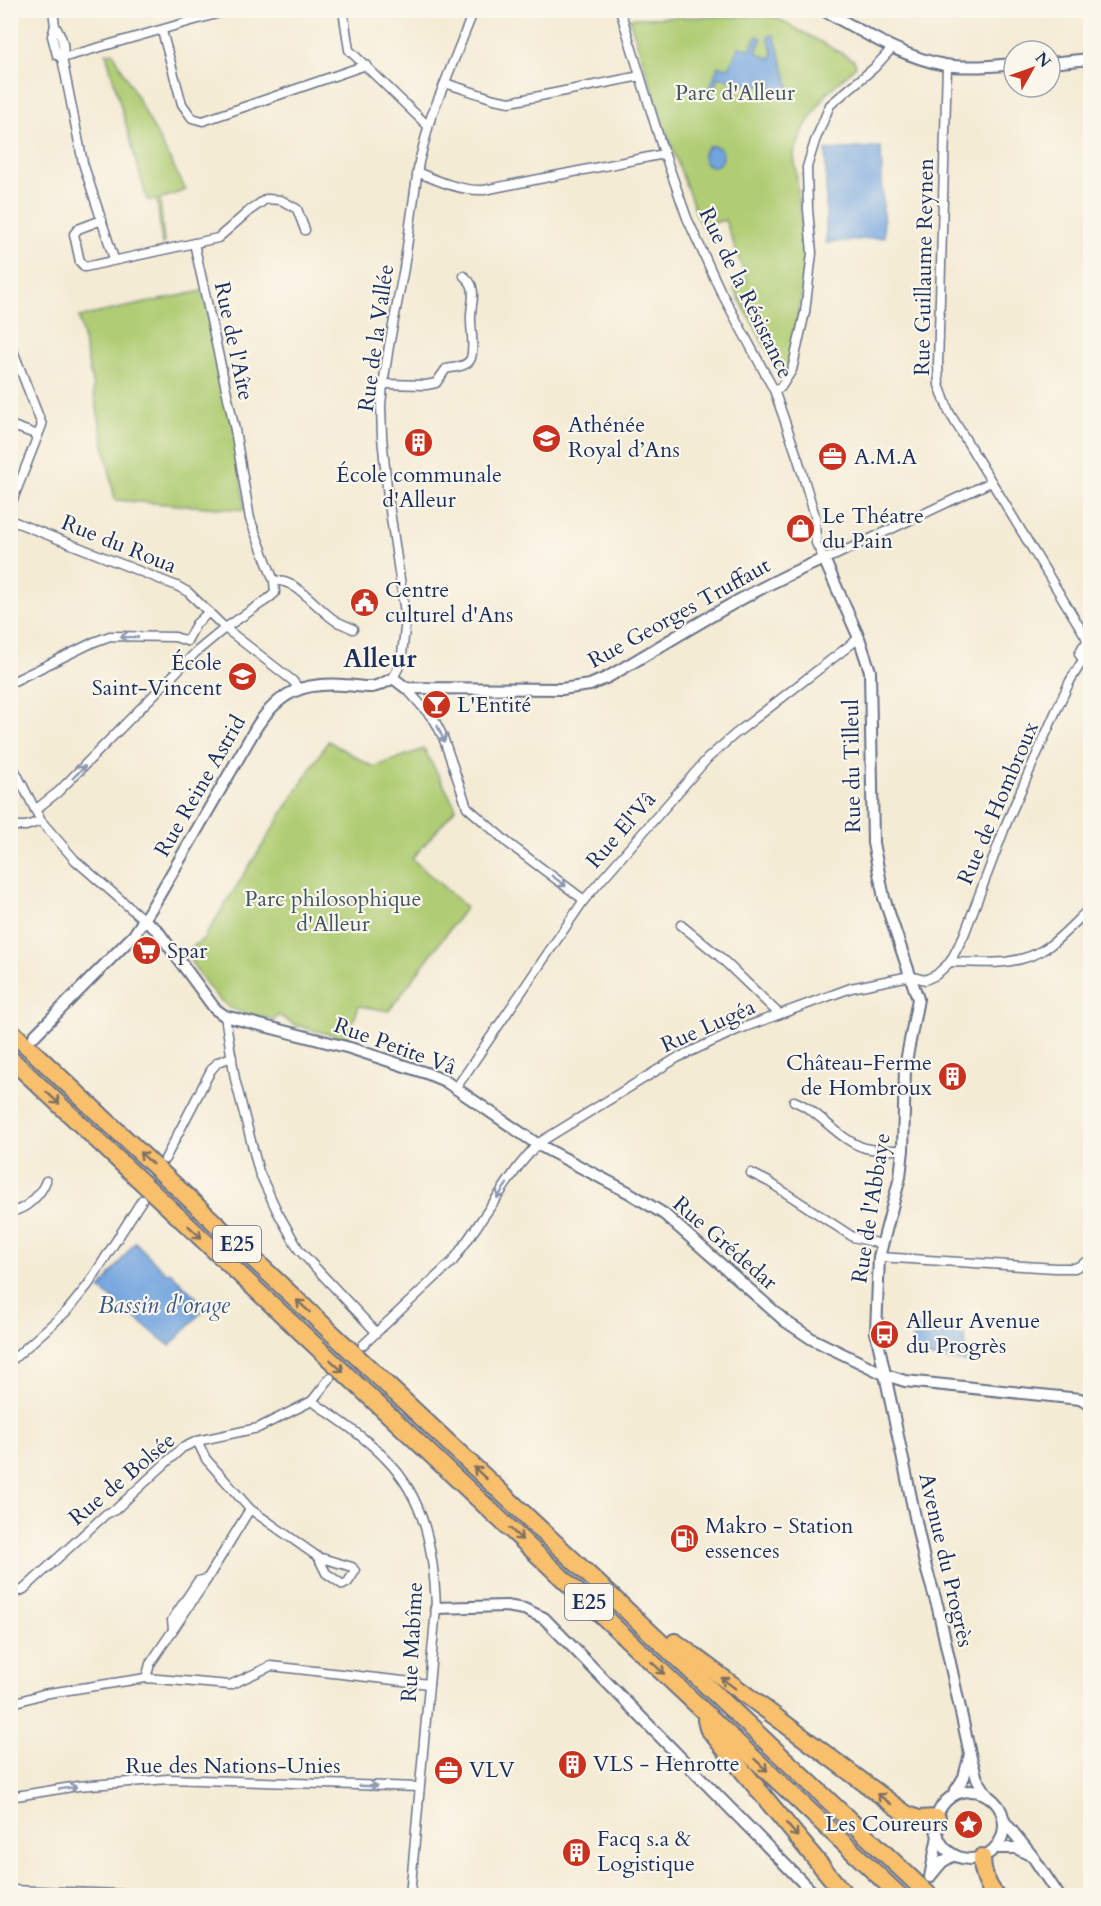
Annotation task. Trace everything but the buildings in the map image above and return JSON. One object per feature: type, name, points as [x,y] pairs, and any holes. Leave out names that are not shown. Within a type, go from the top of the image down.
[{"type":"highway","name":"E25","points":[[10,1030],[930,1896]]},
{"type":"highway","name":"E25","points":[[10,1058],[900,1896]]},
{"type":"highway","points":[[523,1513],[541,1523],[662,1633],[906,1815],[918,1819],[937,1818]]},
{"type":"highway","points":[[704,1711],[708,1728],[846,1896]]},
{"type":"highway","points":[[988,1852],[984,1875],[988,1886],[996,1896]]},
{"type":"street","points":[[53,10],[55,26],[61,34],[65,50],[62,58],[83,163],[114,259]]},
{"type":"street","points":[[62,58],[230,10]]},
{"type":"street","points":[[343,10],[349,50],[428,126]]},
{"type":"street","name":"Rue de la Vallée","points":[[393,678],[401,663],[406,620],[390,519],[381,405],[389,346],[404,268],[417,172],[428,126],[474,10]]},
{"type":"street","name":"Rue de la Résistance","points":[[620,10],[664,154],[687,218],[720,290],[774,390],[798,459],[814,516],[816,543],[824,559]]},
{"type":"street","points":[[823,10],[893,47],[924,60],[947,66],[1002,64]]},
{"type":"street","points":[[162,31],[182,104],[192,118],[203,121],[366,66]]},
{"type":"street","points":[[774,390],[781,387],[792,370],[805,312],[812,253],[807,210],[807,167],[815,141],[830,105],[874,68],[893,47]]},
{"type":"street","points":[[1062,62],[1090,59]]},
{"type":"street","name":"Rue Guillaume Reynen","points":[[947,66],[938,341],[939,385],[950,412],[1089,645]]},
{"type":"street","points":[[445,82],[494,99],[510,102],[640,76]]},
{"type":"street","points":[[417,172],[468,189],[484,190],[664,154]]},
{"type":"street","points":[[102,220],[78,229],[74,234],[80,262],[85,267],[218,238],[249,211],[266,200],[281,200],[297,209],[305,230]]},
{"type":"street","name":"Rue de l'Aîte","points":[[194,243],[235,430],[250,519],[274,581]]},
{"type":"street","points":[[384,384],[426,385],[436,382],[446,369],[462,366],[469,361],[472,344],[471,314],[474,300],[473,288],[464,276]]},
{"type":"street","points":[[10,343],[42,425],[10,507]]},
{"type":"street","points":[[10,424],[38,435]]},
{"type":"street","points":[[824,559],[991,482]]},
{"type":"street","name":"Rue du Roua","points":[[10,520],[188,592],[225,627],[293,681],[298,688]]},
{"type":"street","name":"Rue du Tilleul","points":[[824,559],[859,638],[870,671],[873,843],[884,898],[910,976]]},
{"type":"street","name":"Rue Georges Truffaut","points":[[406,688],[562,689],[590,685],[608,677],[754,592],[790,573],[824,559]]},
{"type":"street","points":[[35,810],[58,792],[196,652],[225,627],[272,596],[274,581],[279,580],[291,584],[337,621],[353,629]]},
{"type":"street","points":[[188,641],[196,624],[209,612]]},
{"type":"street","points":[[10,683],[110,636],[176,637],[188,641],[196,652]]},
{"type":"street","name":"Rue El'Vâ","points":[[456,1088],[584,900],[707,759],[734,735],[859,638]]},
{"type":"street","name":"Rue de Hombroux","points":[[950,962],[964,935],[1016,802],[1060,702],[1087,660],[1080,657],[1079,651],[1083,646],[1089,645]]},
{"type":"street","points":[[393,678],[406,688],[435,721],[467,807],[508,843],[584,900]]},
{"type":"street","name":"Rue Reine Astrid","points":[[34,1036],[134,935],[257,726],[278,700],[298,688],[326,684],[363,688],[378,687],[393,678]]},
{"type":"street","points":[[10,761],[40,821],[75,860],[157,930],[215,1009],[225,1016],[235,1079],[259,1172],[277,1211],[299,1250],[375,1332]]},
{"type":"street","points":[[10,826],[26,826],[40,821]]},
{"type":"street","points":[[950,962],[1004,963],[1031,955],[1048,946],[1090,908]]},
{"type":"street","points":[[681,925],[719,956],[779,1014]]},
{"type":"street","name":"Rue Lugéa","points":[[363,1345],[453,1261],[518,1167],[537,1144],[677,1058],[737,1030],[851,988],[910,976],[925,980],[936,975],[950,962]]},
{"type":"street","name":"Rue de l'Abbaye","points":[[886,1375],[876,1332],[879,1257],[900,1177],[903,1150],[905,1067],[918,999],[910,976]]},
{"type":"street","name":"Rue Petite Vâ","points":[[225,1016],[350,1048],[426,1073],[456,1088],[537,1144]]},
{"type":"street","points":[[165,1159],[211,1070],[218,1062],[232,1057]]},
{"type":"street","points":[[794,1101],[805,1105],[853,1143],[867,1149],[903,1150]]},
{"type":"street","name":"Rue Grédedar","points":[[537,1144],[628,1192],[664,1214],[785,1322],[812,1339],[886,1375],[905,1381],[1085,1402]]},
{"type":"street","points":[[751,1173],[853,1237],[881,1244]]},
{"type":"street","points":[[10,1209],[20,1210],[43,1189],[45,1181]]},
{"type":"street","points":[[10,1362],[67,1311],[88,1285],[142,1200]]},
{"type":"street","points":[[879,1257],[1055,1269],[1075,1268],[1090,1260]]},
{"type":"street","name":"Avenue du Progrès","points":[[886,1375],[925,1564],[938,1608],[970,1754],[978,1779],[988,1796]]},
{"type":"street","name":"Rue de Bolsée","points":[[10,1596],[24,1589],[182,1448],[197,1441],[258,1428],[312,1401],[330,1378]]},
{"type":"street","points":[[1085,1402],[1090,1393]]},
{"type":"street","name":"Rue Mabîme","points":[[312,1401],[365,1440],[386,1459],[411,1492],[427,1530],[436,1608],[410,1896]]},
{"type":"street","points":[[197,1441],[206,1459],[250,1509],[318,1557]]},
{"type":"street","points":[[146,1678],[150,1664],[207,1579],[250,1509]]},
{"type":"street","points":[[436,1608],[506,1606],[524,1609],[544,1618],[816,1896]]},
{"type":"street","points":[[10,1704],[43,1694],[146,1678],[230,1685],[271,1666],[429,1684]]},
{"type":"street","points":[[953,1795],[964,1777],[970,1754]]},
{"type":"street","name":"Rue des Nations-Unies","points":[[10,1797],[78,1786],[168,1779],[419,1787]]},
{"type":"street","points":[[954,1855],[942,1862],[930,1877],[938,1836],[937,1818],[945,1801],[964,1791],[976,1791],[988,1796],[996,1802],[1001,1811],[1004,1830],[1001,1840],[988,1852]]},
{"type":"street","points":[[1004,1821],[1033,1857],[1059,1896]]},
{"type":"street","points":[[938,1836],[944,1847],[954,1855],[972,1859],[988,1852],[1016,1848],[1033,1857]]},
{"type":"street","points":[[10,1890],[175,1896]]},
{"type":"green space","name":"Parc d'Alleur","points":[[773,16],[854,60],[856,66],[827,93],[805,126],[794,154],[806,263],[791,367],[776,366],[734,289],[747,281],[725,220],[701,226],[663,123],[629,18]]},
{"type":"green space","points":[[113,52],[186,190],[160,199],[164,243],[162,244],[157,200],[147,200],[106,53]]},
{"type":"green space","points":[[203,291],[235,430],[245,510],[115,500],[79,317]]},
{"type":"green space","name":"Parc philosophique d'Alleur","points":[[328,741],[373,767],[424,749],[456,808],[412,859],[466,907],[389,1011],[359,1006],[347,1039],[295,1025],[278,1015],[275,1020],[231,1008],[215,994],[185,953],[204,938]]},
{"type":"water","points":[[774,35],[789,86],[786,92],[718,77],[713,91],[709,91],[718,66],[729,68],[739,47],[750,49],[757,36],[762,38],[756,52],[770,59],[773,54],[768,36]]},
{"type":"water","points":[[709,146],[717,146],[723,152],[723,160],[717,166],[709,166],[703,160],[703,152]]},
{"type":"water","points":[[881,147],[884,237],[826,243],[826,150]]},
{"type":"water","name":"Bassin d'orage","points":[[135,1242],[166,1273],[170,1272],[206,1307],[170,1346],[100,1289]]},
{"type":"water","points":[[913,1326],[965,1334],[967,1363],[911,1355]]},
{"type":"place","name":"Athénée Royal d’Ans","points":[[547,438]]},
{"type":"place","name":"École communale d'Alleur","points":[[419,443]]},
{"type":"place","name":"A.M.A","points":[[833,457]]},
{"type":"place","name":"Le Théatre du Pain","points":[[801,529]]},
{"type":"place","name":"Centre culturel d'Ans","points":[[364,603]]},
{"type":"place","name":"École Saint-Vincent","points":[[243,676]]},
{"type":"place","name":"L'Entité","points":[[436,705]]},
{"type":"place","name":"Spar","points":[[146,951]]},
{"type":"place","name":"Château-Ferme de Hombroux","points":[[953,1076]]},
{"type":"place","name":"Alleur Avenue du Progrès","points":[[885,1334]]},
{"type":"place","name":"Makro - Station essences","points":[[684,1539]]},
{"type":"place","name":"VLS - Henrotte","points":[[572,1764]]},
{"type":"place","name":"VLV","points":[[448,1770]]},
{"type":"place","name":"Les Coureurs","points":[[969,1824]]},
{"type":"place","name":"Facq s.a & Logistique","points":[[576,1852]]},
{"type":"district","name":"Alleur","points":[[380,658]]}]
